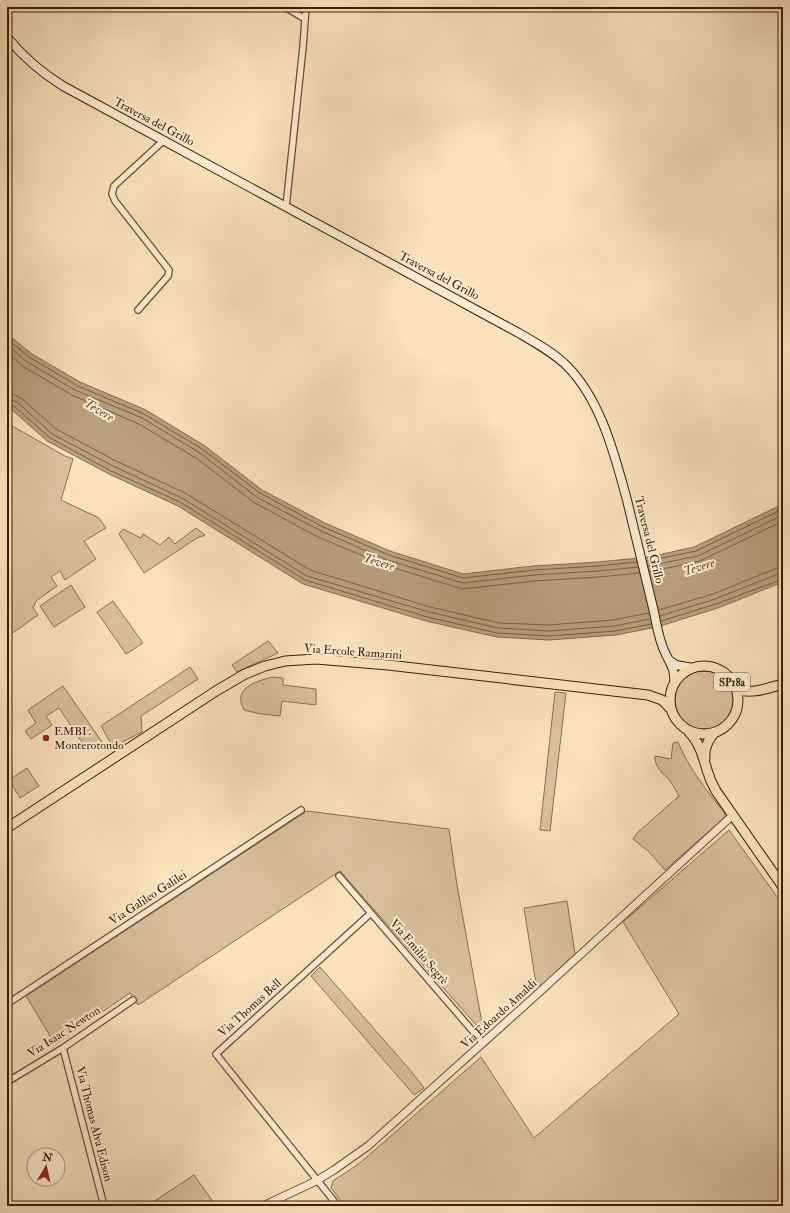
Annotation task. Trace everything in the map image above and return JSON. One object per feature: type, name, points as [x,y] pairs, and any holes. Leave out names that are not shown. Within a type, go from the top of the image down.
[{"type":"main road","name":"Traversa del Grillo","points":[[7,37],[31,62],[59,83],[163,141],[524,336],[550,352],[566,365],[584,388],[604,427],[615,455],[660,638],[674,672],[670,697],[670,708]]},
{"type":"main road","name":"Via Ercole Ramarini","points":[[7,828],[216,691],[245,674],[276,663],[316,659],[388,665],[648,695],[662,700],[670,708]]},
{"type":"main road","points":[[668,659],[676,665],[693,668]]},
{"type":"main road","name":"SP18a","points":[[693,668],[703,666],[714,668],[723,672],[731,680],[736,689],[738,698],[734,717],[728,725],[720,731],[714,733]]},
{"type":"main road","points":[[673,685],[684,673],[693,668]]},
{"type":"main road","points":[[736,689],[743,692],[752,692],[783,684]]},
{"type":"main road","name":"Via Ercole Ramarini","points":[[648,695],[660,693],[673,685]]},
{"type":"main road","points":[[670,708],[675,719],[695,739],[710,780],[716,791],[781,883]]},
{"type":"main road","points":[[689,732],[704,735],[714,733]]},
{"type":"main road","points":[[705,763],[704,756],[706,746],[714,733]]},
{"type":"main road","points":[[7,1200],[9,1206]]},
{"type":"street","points":[[285,7],[305,19]]},
{"type":"street","points":[[286,207],[306,7]]},
{"type":"street","points":[[138,310],[168,276],[169,270],[115,201],[112,194],[114,186],[163,141]]},
{"type":"street","name":"Via Galileo Galilei","points":[[7,1004],[301,810]]},
{"type":"street","name":"Via Edoardo Amaldi","points":[[264,1206],[334,1170],[368,1146],[533,998],[733,815]]},
{"type":"street","name":"Via Emilio Segrè","points":[[339,876],[483,1042]]},
{"type":"street","name":"Via Thomas Bell","points":[[338,1206],[216,1054],[372,913]]},
{"type":"street","name":"Via Isaac Newton","points":[[7,1082],[63,1048],[133,1000]]},
{"type":"street","name":"Via Thomas Alva Edison","points":[[63,1048],[104,1206]]},
{"type":"shaded area","points":[[7,423],[73,459],[61,500],[99,518],[106,528],[84,541],[96,559],[65,580],[60,571],[51,577],[57,586],[36,601],[33,608],[38,615],[7,637]]},
{"type":"shaded area","points":[[196,528],[205,535],[197,538],[144,573],[119,534],[123,529],[141,538],[143,534],[160,545],[169,537],[175,544]]},
{"type":"shaded area","points":[[71,585],[85,607],[54,627],[40,606]]},
{"type":"shaded area","points":[[113,601],[143,643],[126,654],[97,612]]},
{"type":"shaded area","points":[[268,641],[278,653],[237,672],[232,665]]},
{"type":"shaded area","points":[[190,667],[198,679],[141,716],[142,732],[113,747],[101,726]]},
{"type":"shaded area","points":[[704,671],[720,676],[728,684],[733,700],[728,716],[720,724],[704,729],[688,724],[680,716],[675,700],[680,684],[688,676]]},
{"type":"shaded area","points":[[272,677],[283,678],[283,685],[316,689],[316,705],[282,701],[280,716],[244,710],[241,702],[243,691],[247,687],[259,681]]},
{"type":"shaded area","points":[[63,686],[102,742],[88,751],[59,708],[46,716],[52,725],[31,739],[25,731],[36,723],[28,710]]},
{"type":"shaded area","points":[[555,692],[566,693],[550,831],[540,830]]},
{"type":"shaded area","points":[[678,742],[693,770],[725,813],[725,817],[665,870],[649,852],[633,839],[636,834],[679,796],[656,764],[655,760],[655,756],[671,759],[673,743]]},
{"type":"shaded area","points":[[27,768],[39,786],[20,798],[9,780]]},
{"type":"shaded area","points":[[307,811],[449,829],[457,885],[484,1034],[340,871],[138,1005],[130,993],[55,1044],[26,996]]},
{"type":"shaded area","points":[[729,830],[783,905],[783,1206],[345,1206],[331,1188],[333,1181],[360,1163],[481,1057],[534,1138],[679,1014],[623,922]]},
{"type":"shaded area","points":[[567,901],[575,954],[541,986],[536,984],[524,908]]},
{"type":"shaded area","points":[[320,967],[424,1088],[414,1095],[311,976]]},
{"type":"shaded area","points":[[194,1175],[216,1206],[147,1206]]},
{"type":"water","name":"Tevere","points":[[7,334],[32,354],[80,382],[146,410],[205,446],[262,490],[325,523],[390,551],[463,574],[533,566],[649,557],[694,547],[783,504],[783,582],[718,608],[657,627],[616,635],[549,640],[497,637],[426,621],[303,584],[178,506],[109,474],[47,441],[11,409],[7,408]]},
{"type":"place","name":"EMBL Monterotondo","points":[[46,738]]}]
